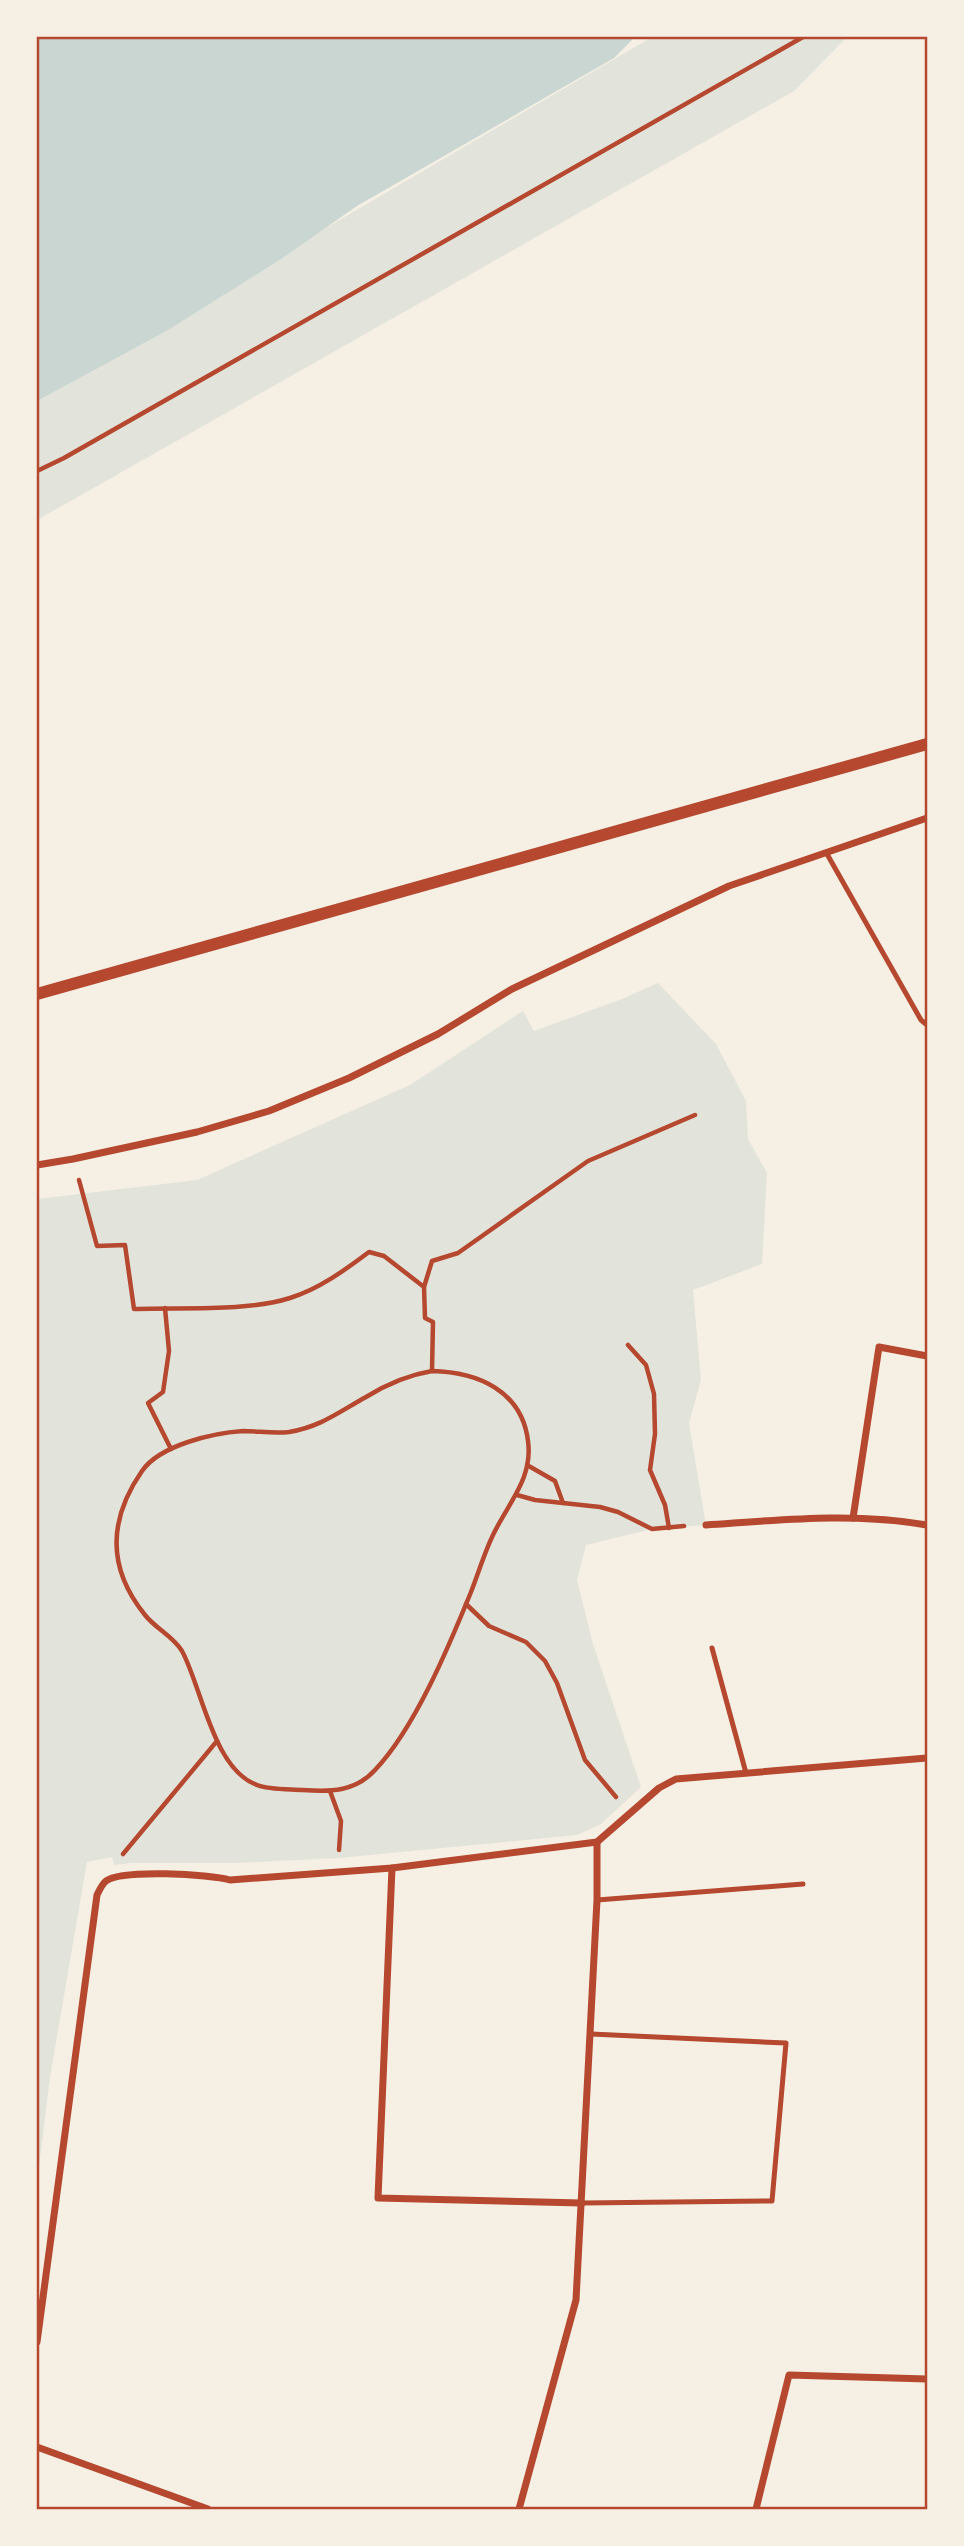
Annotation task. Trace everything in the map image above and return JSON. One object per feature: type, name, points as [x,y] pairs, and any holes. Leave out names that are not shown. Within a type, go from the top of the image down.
[{"type":"street","points":[[37,994],[927,744]]},
{"type":"street","points":[[37,1165],[197,1132],[269,1111],[360,1073],[438,1034],[512,989],[729,886],[927,818]]},
{"type":"street","points":[[853,1518],[879,1347],[927,1356]]},
{"type":"street","points":[[706,1525],[823,1517],[902,1520],[927,1525]]},
{"type":"street","points":[[37,2342],[97,1895],[104,1882],[113,1877],[130,1874],[215,1875],[230,1880],[392,1868],[597,1842],[659,1788],[676,1779],[927,1758]]},
{"type":"street","points":[[519,2509],[576,2300],[591,2034],[597,1842]]},
{"type":"street","points":[[392,1868],[378,2198],[582,2203]]},
{"type":"street","points":[[756,2509],[789,2375],[927,2379]]},
{"type":"street","points":[[37,2447],[208,2509]]},
{"type":"lane","points":[[827,854],[927,1025]]},
{"type":"lane","points":[[712,1648],[746,1773]]},
{"type":"lane","points":[[597,1900],[803,1884]]},
{"type":"lane","points":[[582,2203],[772,2201],[786,2043],[591,2034]]},
{"type":"path","points":[[37,471],[803,37]]},
{"type":"path","points":[[432,1371],[433,1322],[425,1318],[424,1287],[432,1261],[458,1254],[588,1160],[695,1115]]},
{"type":"path","points":[[73,1159],[97,1246],[125,1245],[134,1309],[248,1305],[289,1298],[317,1287],[369,1252],[384,1256],[424,1287]]},
{"type":"path","points":[[166,1308],[169,1351],[163,1392],[148,1403],[171,1449]]},
{"type":"path","points":[[628,1345],[646,1365],[654,1394],[655,1434],[650,1471],[665,1505],[669,1528]]},
{"type":"path","points":[[432,1371],[453,1371],[491,1384],[510,1398],[523,1418],[529,1443],[525,1477],[495,1531],[466,1604],[418,1708],[373,1773],[344,1791],[257,1785],[236,1771],[210,1730],[191,1669],[178,1643],[146,1617],[124,1584],[115,1553],[122,1507],[144,1467],[171,1449],[199,1438],[243,1432],[287,1432],[322,1423],[393,1382],[432,1371]]},
{"type":"path","points":[[527,1465],[555,1480],[563,1503]]},
{"type":"path","points":[[517,1495],[600,1507],[618,1512],[652,1529],[706,1525]]},
{"type":"path","points":[[466,1604],[489,1626],[526,1642],[545,1661],[557,1683],[585,1760],[621,1803]]},
{"type":"path","points":[[122,1855],[217,1741]]},
{"type":"path","points":[[330,1791],[341,1821],[339,1858]]},
{"type":"shaded area","points":[[37,37],[635,37],[614,58],[357,206],[281,259],[168,330],[37,401]]},
{"type":"shaded area","points":[[652,37],[847,37],[794,91],[37,520],[37,397]]},
{"type":"shaded area","points":[[658,983],[716,1044],[746,1101],[748,1139],[767,1173],[762,1264],[693,1290],[701,1380],[689,1423],[706,1525],[652,1529],[586,1545],[577,1580],[593,1644],[641,1787],[601,1824],[577,1835],[339,1858],[114,1865],[112,1857],[87,1862],[50,2077],[37,2183],[37,1199],[197,1180],[410,1085],[523,1011],[534,1031]]}]
